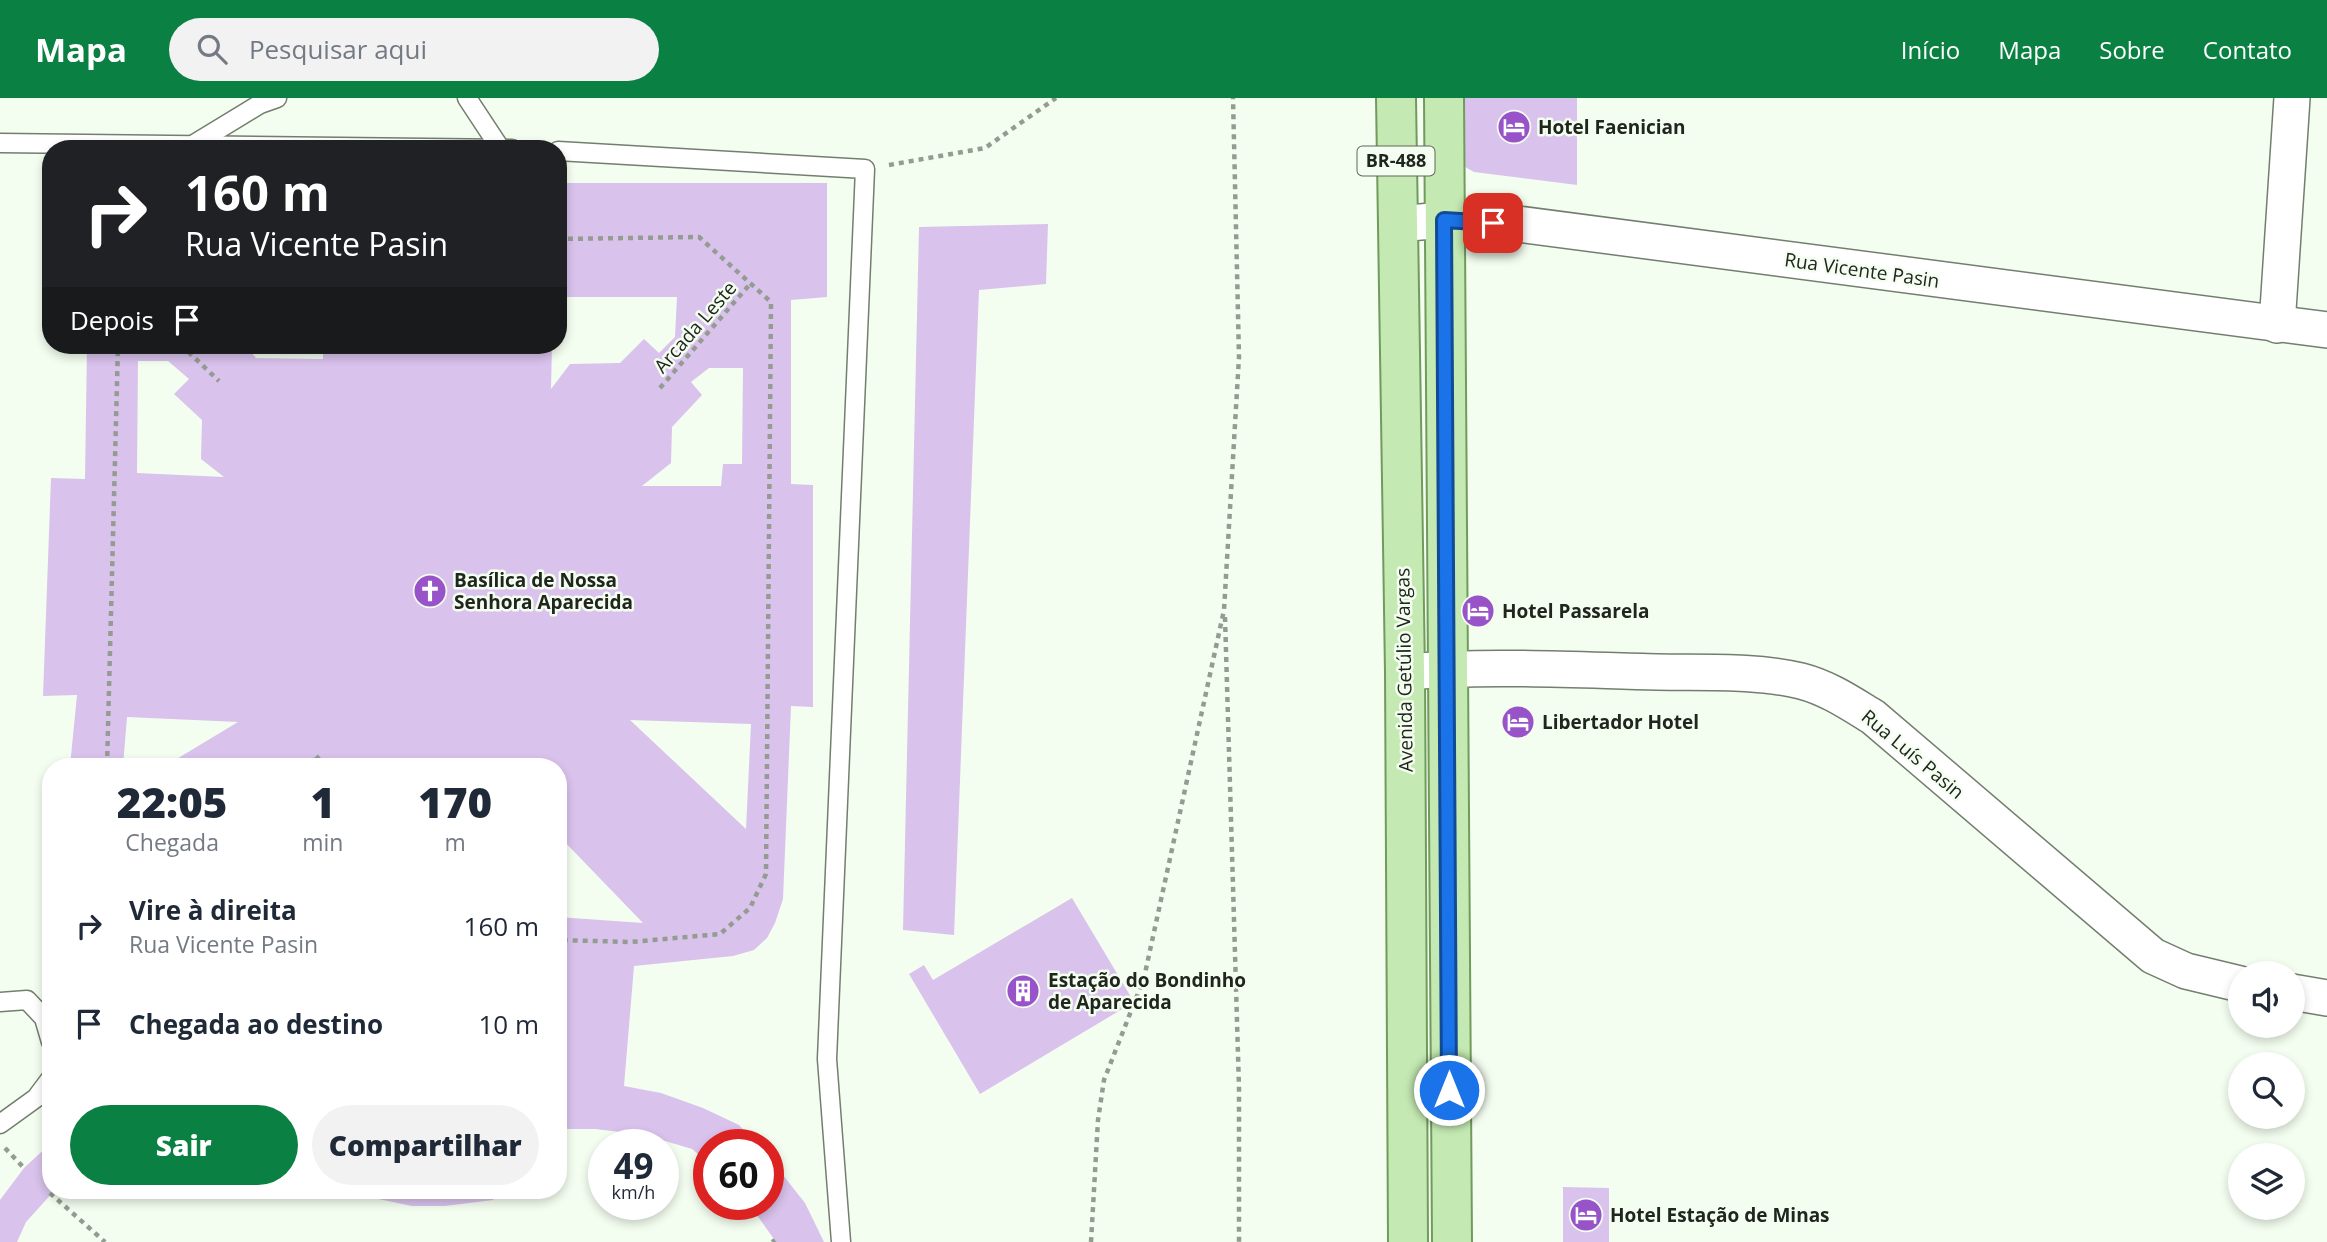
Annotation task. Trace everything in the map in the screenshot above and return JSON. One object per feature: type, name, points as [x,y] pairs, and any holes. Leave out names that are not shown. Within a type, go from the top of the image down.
[{"type":"main road","name":"Avenida Getúlio Vargas","points":[[1396,98],[1405,672],[1408,1242]]},
{"type":"main road","name":"BR-488","points":[[1444,98],[1452,1242]]},
{"type":"street","points":[[2277,325],[2292,98]]},
{"type":"street","name":"Rua Vicente Pasin","points":[[1397,224],[1444,220],[1518,224],[2327,330]]},
{"type":"street","name":"Rua Luís Pasin","points":[[1405,672],[1448,668],[1755,675],[1801,681],[1836,694],[1872,717],[2153,956],[2186,971],[2228,981]]},
{"type":"street","points":[[2305,994],[2327,998]]},
{"type":"lane","points":[[201,140],[261,104],[277,98]]},
{"type":"lane","points":[[467,98],[495,140]]},
{"type":"lane","points":[[0,143],[42,144]]},
{"type":"lane","points":[[567,152],[865,169],[827,1059],[841,1242]]},
{"type":"lane","points":[[0,1002],[27,1000],[42,1016]]},
{"type":"lane","points":[[0,1124],[36,1098],[42,1090]]},
{"type":"path","points":[[985,148],[1056,98]]},
{"type":"path","points":[[1233,98],[1239,357],[1224,610],[1239,1088],[1239,1242]]},
{"type":"path","points":[[567,239],[699,237],[771,302],[766,874],[750,908],[720,934],[631,942],[567,940]]},
{"type":"path","name":"Arcada Leste","points":[[660,388],[750,284]]},
{"type":"path","points":[[107,758],[118,354]]},
{"type":"path","points":[[190,354],[219,381]]},
{"type":"path","points":[[1091,1242],[1098,1120],[1104,1080],[1144,978],[1224,610]]},
{"type":"path","points":[[317,758],[322,754]]},
{"type":"path","points":[[0,1138],[24,1168]]},
{"type":"path","points":[[57,1199],[105,1242]]},
{"type":"building","name":"Hotel Faenician","points":[[1453,98],[1577,98],[1577,185],[1474,172],[1458,163]]},
{"type":"building","name":"Basílica de Nossa Senhora Aparecida","points":[[567,183],[827,183],[827,297],[791,300],[791,484],[813,485],[813,707],[791,706],[783,899],[767,938],[754,950],[733,956],[634,966],[624,1086],[661,1093],[703,1108],[743,1129],[693,1129],[693,1150],[679,1145],[679,1129],[567,1129],[567,918],[643,923],[567,844],[567,758],[178,758],[238,722],[127,717],[124,758],[71,758],[77,695],[43,696],[51,478],[85,479],[87,354],[253,354],[256,358],[323,359],[323,354],[552,354],[551,389],[570,364],[620,363],[644,339],[659,353],[675,337],[677,297],[567,297]],"holes":[[[138,361],[168,361],[189,379],[174,394],[202,420],[201,459],[224,477],[137,473]],[[709,368],[743,368],[742,464],[723,464],[721,486],[642,486],[671,463],[672,427],[702,395],[691,382]],[[630,720],[751,724],[746,829]]]},
{"type":"building","points":[[1048,224],[1046,284],[979,290],[954,935],[903,930],[919,227]]},
{"type":"building","name":"Estação do Bondinho de Aparecida","points":[[1072,898],[1134,1002],[980,1094],[909,974],[924,965],[933,980]]},
{"type":"building","points":[[42,1151],[42,1199],[47,1199],[26,1222],[17,1242],[0,1242],[0,1200],[24,1168]]},
{"type":"building","points":[[784,1176],[805,1203],[824,1242],[776,1242],[760,1220],[784,1220]]},
{"type":"building","name":"Hotel Estação de Minas","points":[[1563,1187],[1609,1188],[1609,1242],[1563,1242]]},
{"type":"building","points":[[379,1199],[493,1199],[445,1206],[412,1206]]},
{"type":"place","name":"Hotel Faenician","points":[[1514,127]]},
{"type":"place","name":"Basílica de Nossa Senhora Aparecida","points":[[430,591]]},
{"type":"place","name":"Hotel Passarela","points":[[1478,611]]},
{"type":"place","name":"Libertador Hotel","points":[[1518,722]]},
{"type":"place","name":"Estação do Bondinho de Aparecida","points":[[1023,991]]},
{"type":"place","name":"Hotel Estação de Minas","points":[[1586,1215]]},
{"type":"route","points":[[1449,1090],[1444,220],[1493,223]]}]
